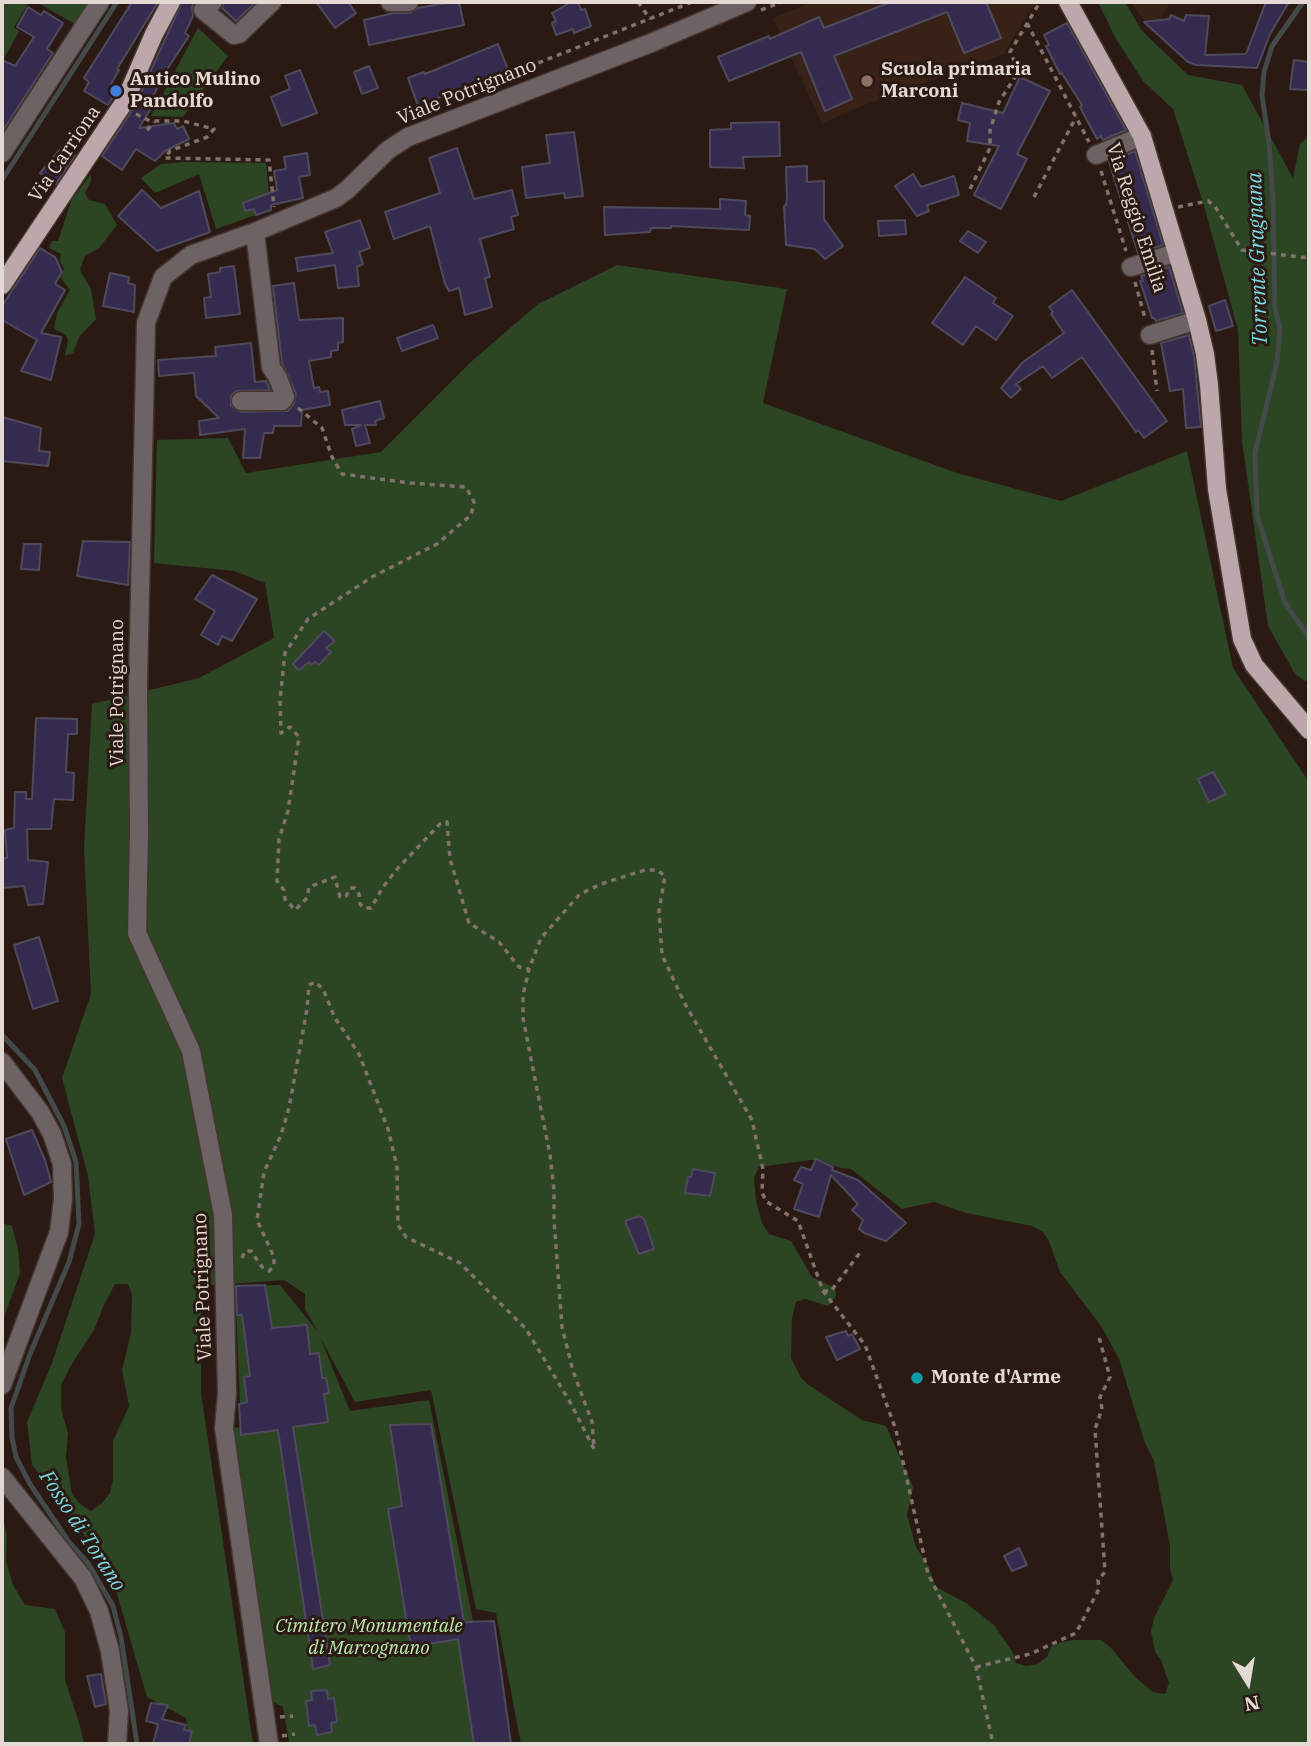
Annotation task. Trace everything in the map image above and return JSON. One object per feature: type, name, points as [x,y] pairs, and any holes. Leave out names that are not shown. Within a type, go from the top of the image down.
[{"type":"main road","name":"Via Carriona","points":[[2,285],[121,106],[171,2]]},
{"type":"main road","points":[[1068,2],[1142,136],[1197,320],[1206,354],[1217,489],[1242,639],[1254,665],[1309,730]]},
{"type":"street","points":[[2,153],[100,2]]},
{"type":"street","points":[[208,6],[234,35],[239,34],[272,2]]},
{"type":"street","points":[[390,2],[408,2]]},
{"type":"street","name":"Viale Potrignano","points":[[269,1744],[224,1428],[227,1394],[223,1215],[191,1051],[137,933],[138,682],[146,323],[163,277],[181,262],[191,255],[256,232],[336,198],[388,150],[408,137],[651,43],[747,2]]},
{"type":"street","points":[[1096,155],[1142,136]]},
{"type":"street","points":[[241,401],[282,401],[285,397],[271,367],[256,232]]},
{"type":"street","points":[[1131,267],[1175,253]]},
{"type":"street","points":[[1150,335],[1197,320]]},
{"type":"street","points":[[2,1385],[59,1232],[63,1199],[62,1164],[52,1134],[40,1112],[5,1065]]},
{"type":"street","points":[[2,1476],[83,1578],[99,1611],[110,1651],[117,1699],[117,1744]]},
{"type":"path","points":[[638,2],[650,19]]},
{"type":"path","points":[[970,189],[989,148],[990,130],[999,102],[1019,71],[1010,52],[1040,2]]},
{"type":"path","name":"Via Reggio Emilia","points":[[1027,23],[1096,155],[1150,335],[1157,391]]},
{"type":"path","points":[[121,106],[154,122],[183,121],[214,129],[207,137],[170,151],[165,158],[269,160],[274,212]]},
{"type":"path","points":[[1034,197],[1076,117]]},
{"type":"path","points":[[147,130],[154,122]]},
{"type":"path","points":[[1164,213],[1187,204],[1208,201],[1214,205],[1242,250],[1309,258]]},
{"type":"path","points":[[285,397],[296,402],[299,411],[322,428],[332,457],[342,474],[410,484],[466,487],[474,502],[471,515],[437,544],[372,577],[308,619],[285,653],[280,701],[281,733],[290,727],[299,737],[288,811],[279,839],[277,881],[284,890],[285,899],[295,910],[307,898],[309,887],[335,877],[340,897],[346,896],[350,888],[355,888],[360,904],[364,908],[371,908],[398,868],[440,824],[447,822],[450,859],[469,923],[499,942],[519,967],[529,969]]},
{"type":"path","points":[[241,1261],[245,1251],[251,1251],[262,1268],[269,1271],[274,1266],[274,1257],[257,1220],[264,1172],[281,1135],[289,1108],[309,985],[315,982],[323,989],[335,1018],[359,1054],[388,1129],[397,1167],[398,1225],[406,1237],[460,1262],[526,1329],[570,1402],[594,1449],[592,1422],[573,1371],[562,1327],[550,1155],[523,1018],[523,995],[529,969],[541,938],[580,894],[601,884],[645,870],[657,870],[665,876],[659,911],[662,955],[685,1004],[752,1120],[763,1169],[762,1193],[766,1202],[798,1221],[823,1291],[865,1345],[896,1430],[928,1574],[976,1667],[993,1744]]},
{"type":"path","points":[[823,1291],[831,1290],[862,1250]]},
{"type":"path","points":[[976,1667],[1030,1654],[1076,1633],[1099,1589],[1098,1580],[1105,1572],[1095,1429],[1102,1409],[1100,1397],[1110,1377],[1100,1337]]},
{"type":"shaded area","name":"Scuola primaria Marconi","points":[[813,2],[1035,2],[1004,54],[859,107],[822,124],[773,18]]},
{"type":"shaded area","points":[[1131,2],[1170,2],[1160,20],[1145,22]]},
{"type":"green space","points":[[2,2],[29,2],[14,27],[19,31],[3,61]]},
{"type":"green space","points":[[36,2],[89,2],[75,24]]},
{"type":"green space","points":[[1098,2],[1125,2],[1142,31],[1188,75],[1242,85],[1293,178],[1300,144],[1309,136],[1309,679],[1305,681],[1295,674],[1268,626],[1242,441],[1238,330],[1204,206],[1173,109],[1143,81],[1116,39]]},
{"type":"green space","points":[[198,28],[228,56],[183,117],[151,116]]},
{"type":"green space","points":[[266,163],[269,193],[251,200],[256,215],[216,229],[199,174],[155,193],[141,178],[161,164]]},
{"type":"green space","points":[[91,174],[91,181],[85,193],[89,200],[105,204],[117,225],[99,248],[85,256],[83,261],[80,270],[91,289],[96,319],[79,337],[73,353],[65,356],[68,340],[66,335],[54,329],[57,313],[70,290],[61,278],[64,269],[60,261],[61,254],[49,248],[52,241],[58,241],[72,199]]},
{"type":"green space","name":"Cimitero Monumentale di Marcognano","points":[[617,265],[787,289],[763,403],[957,473],[1061,501],[1187,451],[1233,668],[1309,782],[1309,1744],[521,1744],[496,1613],[476,1609],[431,1390],[355,1402],[320,1337],[350,1411],[429,1400],[473,1621],[494,1621],[511,1744],[286,1744],[289,1742],[283,1707],[273,1702],[232,1428],[241,1427],[235,1286],[280,1285],[318,1332],[305,1309],[305,1294],[284,1280],[201,1286],[201,1393],[253,1744],[190,1744],[186,1718],[147,1697],[110,1570],[32,1465],[27,1422],[52,1363],[95,1234],[88,1176],[62,1078],[91,994],[84,849],[92,704],[199,678],[274,638],[265,583],[234,571],[154,563],[157,440],[228,438],[246,473],[381,452],[472,361],[538,304]],"holes":[[[821,1160],[840,1168],[851,1169],[902,1209],[934,1202],[966,1213],[1032,1226],[1043,1232],[1049,1241],[1060,1272],[1101,1326],[1119,1359],[1145,1443],[1154,1461],[1170,1546],[1173,1580],[1154,1618],[1151,1631],[1155,1652],[1161,1660],[1169,1683],[1165,1694],[1153,1692],[1135,1677],[1101,1640],[1062,1642],[1051,1647],[1047,1657],[1037,1664],[1026,1666],[1016,1663],[1013,1653],[994,1625],[966,1603],[936,1587],[928,1566],[916,1547],[907,1515],[913,1487],[886,1426],[862,1420],[810,1386],[801,1378],[791,1358],[792,1318],[796,1302],[805,1299],[828,1306],[836,1296],[835,1288],[812,1277],[791,1241],[769,1234],[762,1223],[756,1201],[754,1178],[759,1167]],[[115,1284],[128,1284],[132,1295],[131,1333],[122,1370],[129,1406],[113,1441],[113,1480],[110,1493],[91,1511],[80,1504],[72,1494],[66,1457],[68,1433],[61,1409],[61,1385],[94,1330]]]},
{"type":"green space","points":[[2,1223],[12,1226],[20,1273],[2,1323]]},
{"type":"green space","points":[[2,1513],[7,1536],[6,1561],[13,1585],[25,1605],[55,1609],[65,1632],[65,1680],[84,1744],[2,1744]]},
{"type":"building","points":[[132,2],[158,2],[117,69],[119,70],[111,84],[118,88],[108,105],[84,91],[89,82],[84,78]]},
{"type":"building","points":[[182,2],[195,2],[192,7],[193,16],[185,33],[189,36],[162,77],[150,103],[153,105],[139,128],[174,123],[177,129],[183,126],[189,139],[165,151],[155,161],[136,149],[122,170],[102,156],[135,106]]},
{"type":"building","points":[[224,2],[256,2],[236,21],[222,8]]},
{"type":"building","points":[[316,2],[348,2],[356,13],[335,28]]},
{"type":"building","points":[[459,2],[464,25],[369,45],[364,20],[394,13],[410,13],[418,8]]},
{"type":"building","points":[[571,2],[578,2],[581,10],[585,9],[591,26],[574,33],[573,29],[556,35],[552,23],[556,21],[552,13]]},
{"type":"building","points":[[891,2],[986,2],[1001,38],[964,53],[947,12],[834,56],[852,99],[825,111],[801,52],[729,81],[718,57],[769,36],[770,39],[819,17],[824,28]]},
{"type":"building","points":[[1266,2],[1289,2],[1270,34],[1257,68],[1196,65],[1188,62],[1144,22],[1169,19],[1171,15],[1184,21],[1186,15],[1209,16],[1205,55],[1246,54]]},
{"type":"building","points":[[28,7],[41,15],[44,11],[63,23],[47,49],[53,53],[2,132],[2,60],[15,66],[34,37],[17,27]]},
{"type":"building","points":[[1067,23],[1126,130],[1103,140],[1101,136],[1097,139],[1080,107],[1082,105],[1061,72],[1060,74],[1046,46],[1049,45],[1044,35]]},
{"type":"building","points":[[498,44],[508,70],[418,106],[408,78],[424,72],[425,74]]},
{"type":"building","points":[[1294,60],[1309,62],[1309,90],[1290,89]]},
{"type":"building","points":[[369,66],[378,88],[362,94],[354,72]]},
{"type":"building","points":[[300,70],[317,113],[282,126],[271,97],[290,89],[285,76]]},
{"type":"building","points":[[1020,77],[1050,91],[1017,154],[1027,159],[1001,209],[974,195],[999,146],[967,141],[970,123],[958,120],[962,103],[1003,113]]},
{"type":"building","points":[[779,122],[780,156],[743,157],[744,168],[710,167],[710,130],[731,129],[731,123]]},
{"type":"building","points":[[574,132],[583,196],[565,198],[564,193],[526,198],[522,167],[550,163],[546,135]]},
{"type":"building","points":[[63,146],[75,155],[56,184],[40,173]]},
{"type":"building","points":[[457,148],[474,199],[512,190],[518,215],[511,217],[514,229],[480,239],[490,277],[485,278],[492,307],[465,315],[459,288],[449,291],[445,284],[430,226],[394,239],[385,212],[440,193],[429,158]]},
{"type":"building","points":[[1135,151],[1163,245],[1138,253],[1109,162]]},
{"type":"building","points":[[307,153],[310,175],[299,177],[303,198],[271,205],[271,210],[256,215],[254,209],[245,211],[243,203],[277,190],[274,171],[286,169],[284,157]]},
{"type":"building","points":[[807,166],[807,182],[824,181],[824,219],[843,246],[825,259],[815,249],[786,245],[786,167]]},
{"type":"building","points":[[913,174],[921,187],[954,176],[959,195],[927,205],[929,211],[917,216],[895,186]]},
{"type":"building","points":[[142,190],[161,208],[199,191],[210,232],[157,251],[118,216]]},
{"type":"building","points":[[720,199],[746,201],[745,215],[750,216],[749,230],[671,226],[651,228],[650,232],[605,235],[604,207],[720,209]]},
{"type":"building","points":[[360,220],[370,248],[359,252],[363,264],[357,267],[359,286],[338,288],[335,265],[298,271],[296,258],[333,253],[325,232]]},
{"type":"building","points":[[905,220],[906,234],[879,236],[878,221]]},
{"type":"building","points":[[968,231],[986,242],[978,253],[960,241]]},
{"type":"building","points":[[40,248],[55,257],[62,272],[55,284],[65,290],[41,333],[61,337],[51,380],[21,371],[37,340],[2,320],[2,306]]},
{"type":"building","points":[[234,266],[240,314],[206,318],[204,298],[211,297],[208,274],[220,272],[220,268]]},
{"type":"building","points":[[1169,267],[1183,313],[1156,321],[1152,318],[1140,281],[1143,281],[1141,276]]},
{"type":"building","points":[[110,273],[129,277],[128,283],[135,285],[134,312],[103,306]]},
{"type":"building","points":[[965,277],[996,298],[993,303],[1013,316],[996,340],[976,326],[963,345],[932,323]]},
{"type":"building","points":[[294,283],[299,320],[343,318],[343,342],[338,343],[338,350],[331,351],[331,357],[309,361],[314,388],[319,387],[320,392],[328,391],[330,405],[302,410],[301,426],[274,426],[273,433],[264,433],[260,458],[243,458],[245,429],[200,435],[199,421],[219,418],[196,396],[194,373],[159,376],[158,360],[216,356],[215,347],[251,343],[255,382],[266,381],[270,390],[236,391],[231,396],[231,406],[241,412],[288,411],[296,394],[282,363],[273,286]]},
{"type":"building","points":[[1072,290],[1167,421],[1144,438],[1138,430],[1136,432],[1082,357],[1052,378],[1043,366],[1016,384],[1021,389],[1011,398],[1001,388],[1023,362],[1064,333],[1049,307]]},
{"type":"building","points":[[1225,300],[1233,326],[1216,331],[1209,306]]},
{"type":"building","points":[[433,325],[438,338],[402,351],[397,338]]},
{"type":"building","points":[[1189,335],[1194,356],[1201,427],[1186,428],[1183,389],[1170,391],[1161,343]]},
{"type":"building","points":[[380,401],[384,418],[375,421],[376,425],[365,425],[370,443],[356,446],[352,429],[361,425],[345,425],[342,410]]},
{"type":"building","points":[[2,417],[41,428],[39,451],[50,452],[48,466],[2,461]]},
{"type":"building","points":[[83,541],[130,542],[128,585],[77,576]]},
{"type":"building","points":[[24,544],[41,544],[39,570],[21,569]]},
{"type":"building","points":[[212,575],[257,599],[232,641],[222,636],[218,645],[201,635],[215,611],[195,599]]},
{"type":"building","points":[[324,631],[335,641],[326,648],[331,652],[319,665],[315,662],[311,665],[309,662],[299,670],[293,664]]},
{"type":"building","points":[[36,718],[77,719],[77,734],[68,734],[66,772],[74,773],[73,800],[54,799],[51,829],[27,829],[28,860],[48,862],[43,904],[28,905],[24,886],[2,888],[2,858],[7,858],[5,830],[14,828],[15,792],[26,792],[26,799],[32,799]]},
{"type":"building","points":[[1213,772],[1226,794],[1209,802],[1198,779]]},
{"type":"building","points":[[39,937],[58,1001],[33,1009],[14,945]]},
{"type":"building","points":[[32,1130],[51,1182],[24,1195],[6,1139]]},
{"type":"building","points":[[816,1159],[833,1167],[832,1170],[858,1180],[906,1223],[886,1241],[864,1233],[859,1229],[863,1220],[852,1210],[858,1204],[831,1175],[819,1217],[794,1209],[803,1184],[794,1180],[801,1167],[811,1170]]},
{"type":"building","points":[[693,1169],[715,1173],[710,1196],[685,1193],[688,1177],[691,1177]]},
{"type":"building","points":[[640,1216],[644,1219],[654,1249],[639,1254],[625,1221]]},
{"type":"building","points":[[265,1285],[272,1328],[307,1325],[310,1354],[319,1353],[322,1378],[326,1378],[329,1393],[324,1394],[328,1422],[293,1427],[330,1665],[313,1669],[278,1430],[241,1435],[239,1404],[247,1402],[244,1377],[250,1376],[242,1315],[237,1315],[236,1286]]},
{"type":"building","points":[[846,1331],[848,1336],[852,1334],[860,1349],[837,1360],[826,1337]]},
{"type":"building","points":[[431,1424],[464,1622],[494,1621],[511,1744],[474,1744],[458,1639],[411,1647],[388,1509],[402,1506],[390,1425]]},
{"type":"building","points":[[1019,1548],[1027,1565],[1012,1571],[1004,1556]]},
{"type":"building","points":[[101,1674],[106,1704],[95,1707],[87,1676]]},
{"type":"building","points":[[327,1690],[328,1699],[334,1698],[337,1722],[331,1723],[332,1732],[317,1735],[315,1725],[309,1726],[306,1701],[312,1700],[311,1691]]},
{"type":"building","points":[[151,1703],[168,1705],[162,1719],[186,1725],[184,1730],[192,1731],[189,1744],[153,1744],[158,1724],[146,1721]]},
{"type":"waterway","points":[[2,180],[117,2]]},
{"type":"waterway","name":"Torrente Gragnana","points":[[1303,2],[1272,46],[1264,72],[1262,95],[1273,201],[1275,308],[1280,329],[1277,362],[1255,453],[1257,515],[1285,603],[1309,637]]},
{"type":"waterway","name":"Fosso di Torano","points":[[2,1035],[35,1070],[64,1126],[76,1162],[79,1224],[69,1262],[30,1354],[11,1408],[12,1438],[16,1457],[30,1484],[69,1542],[88,1563],[113,1606],[121,1637],[137,1744]]},
{"type":"place","name":"Scuola primaria Marconi","points":[[867,81]]},
{"type":"place","name":"Antico Mulino Pandolfo","points":[[116,91]]},
{"type":"place","name":"Monte d'Arme","points":[[917,1378]]}]
